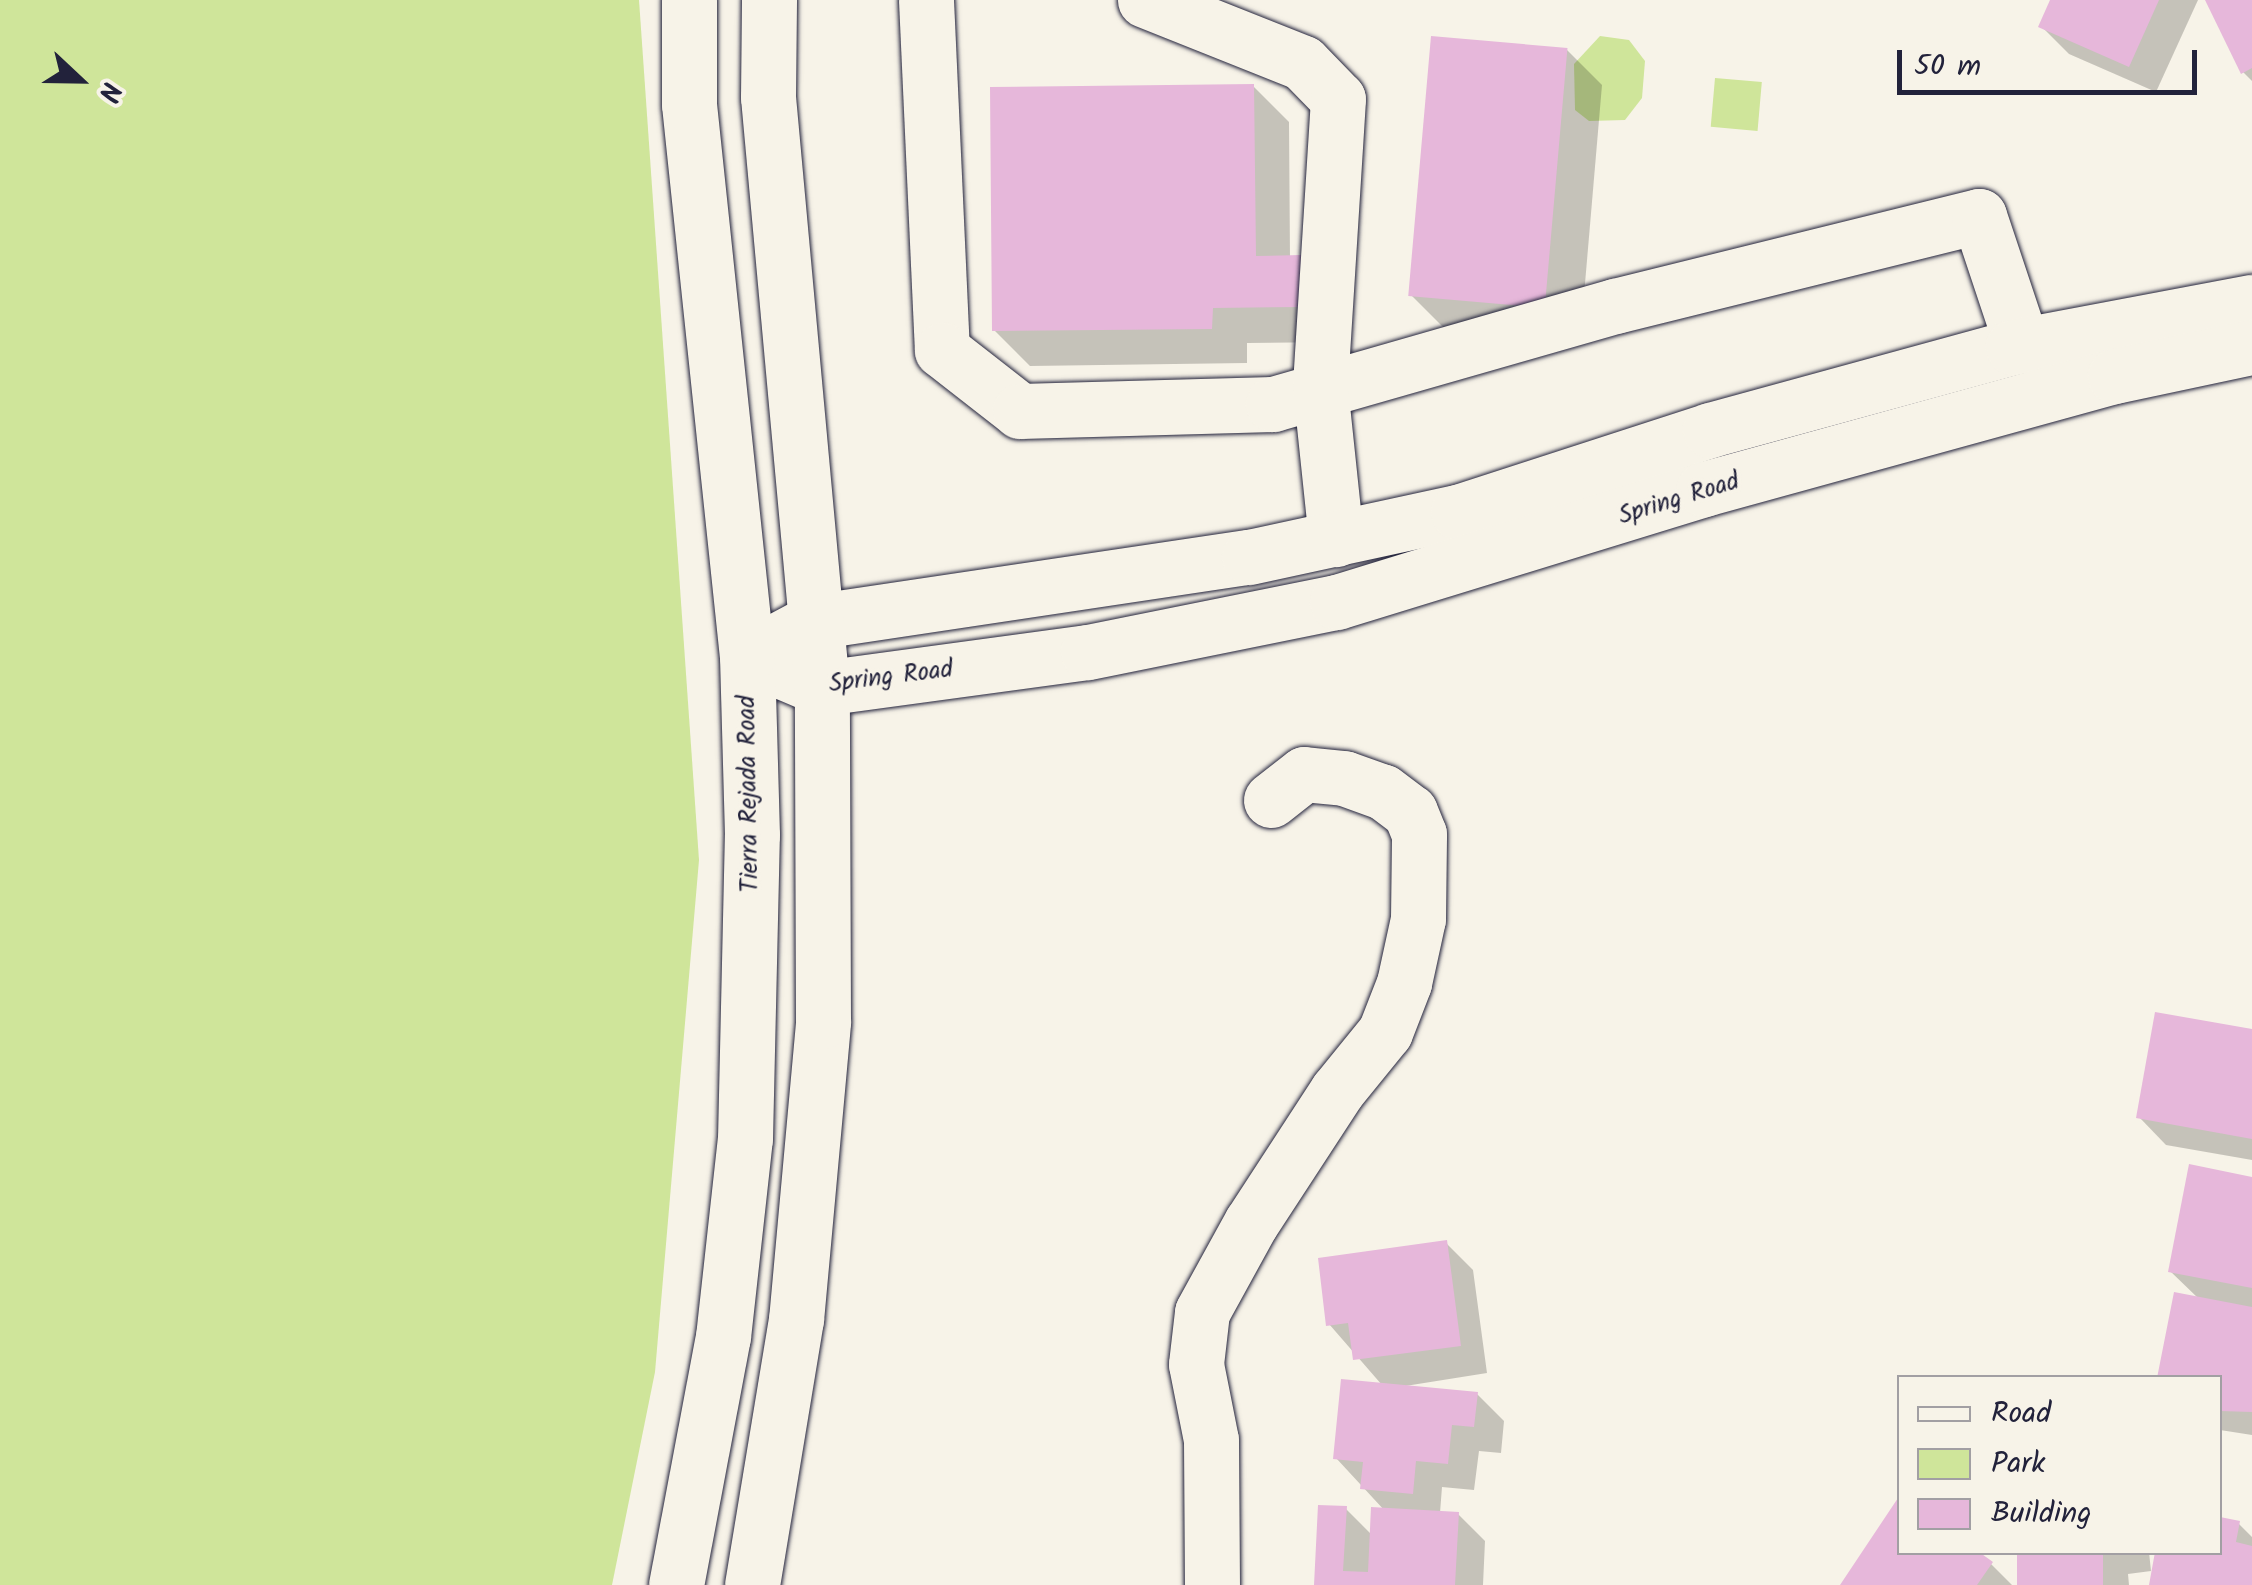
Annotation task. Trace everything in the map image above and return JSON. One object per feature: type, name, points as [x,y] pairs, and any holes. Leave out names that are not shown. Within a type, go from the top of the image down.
[{"type":"main road","name":"Tierra Rejada Road","points":[[676,1585],[723,1337],[745,1139],[752,834],[746,657],[689,104],[689,0]]},
{"type":"main road","points":[[752,1585],[796,1320],[822,1021],[822,688],[812,622],[768,97],[769,0]]},
{"type":"main road","points":[[926,0],[942,350],[1020,410],[1273,404],[1320,388],[1979,216],[2022,346]]},
{"type":"main road","points":[[1146,0],[1303,63],[1338,98],[1320,388],[1336,538]]},
{"type":"main road","points":[[746,657],[812,622],[1336,538],[1458,512],[1710,430],[2022,346],[2252,302]]},
{"type":"main road","name":"Spring Road","points":[[746,657],[822,688],[1088,652],[1336,602],[1704,489],[2115,376],[2252,347]]},
{"type":"main road","points":[[1212,1585],[1211,1440],[1196,1364],[1202,1312],[1283,1173],[1385,1032],[1404,984],[1418,918],[1418,834],[1410,812],[1370,787],[1304,774],[1271,800]]},
{"type":"green space","points":[[0,0],[639,0],[699,860],[655,1372],[612,1585],[0,1585]]},
{"type":"green space","points":[[1600,36],[1629,40],[1645,61],[1642,98],[1625,120],[1589,121],[1575,110],[1574,64]]},
{"type":"green space","points":[[1715,78],[1762,82],[1758,131],[1711,127]]},
{"type":"building","points":[[2050,0],[2159,0],[2129,67],[2038,27]]},
{"type":"building","points":[[2205,0],[2252,0],[2252,68],[2241,74]]},
{"type":"building","points":[[1431,36],[1567,48],[1545,308],[1408,296]]},
{"type":"building","points":[[1254,84],[1256,256],[1301,255],[1302,307],[1213,308],[1212,329],[992,331],[990,87]]},
{"type":"building","points":[[2155,1012],[2252,1029],[2252,1139],[2136,1118]]},
{"type":"building","points":[[2189,1164],[2252,1177],[2252,1288],[2168,1272]]},
{"type":"building","points":[[1447,1240],[1461,1346],[1353,1360],[1348,1323],[1326,1326],[1318,1258]]},
{"type":"building","points":[[2174,1292],[2252,1307],[2252,1412],[2222,1411],[2222,1375],[2158,1375]]},
{"type":"building","points":[[1341,1379],[1478,1392],[1474,1427],[1452,1425],[1448,1464],[1416,1461],[1413,1494],[1360,1489],[1363,1462],[1333,1459]]},
{"type":"building","points":[[1897,1500],[1897,1555],[1983,1555],[1993,1562],[1977,1585],[1840,1585]]},
{"type":"building","points":[[1318,1505],[1347,1506],[1343,1571],[1368,1572],[1371,1507],[1459,1512],[1455,1585],[1314,1585]]},
{"type":"building","points":[[2222,1517],[2240,1521],[2236,1542],[2252,1546],[2252,1585],[2149,1585],[2154,1555],[2222,1555]]},
{"type":"building","points":[[2017,1555],[2103,1555],[2103,1585],[2017,1585]]}]
